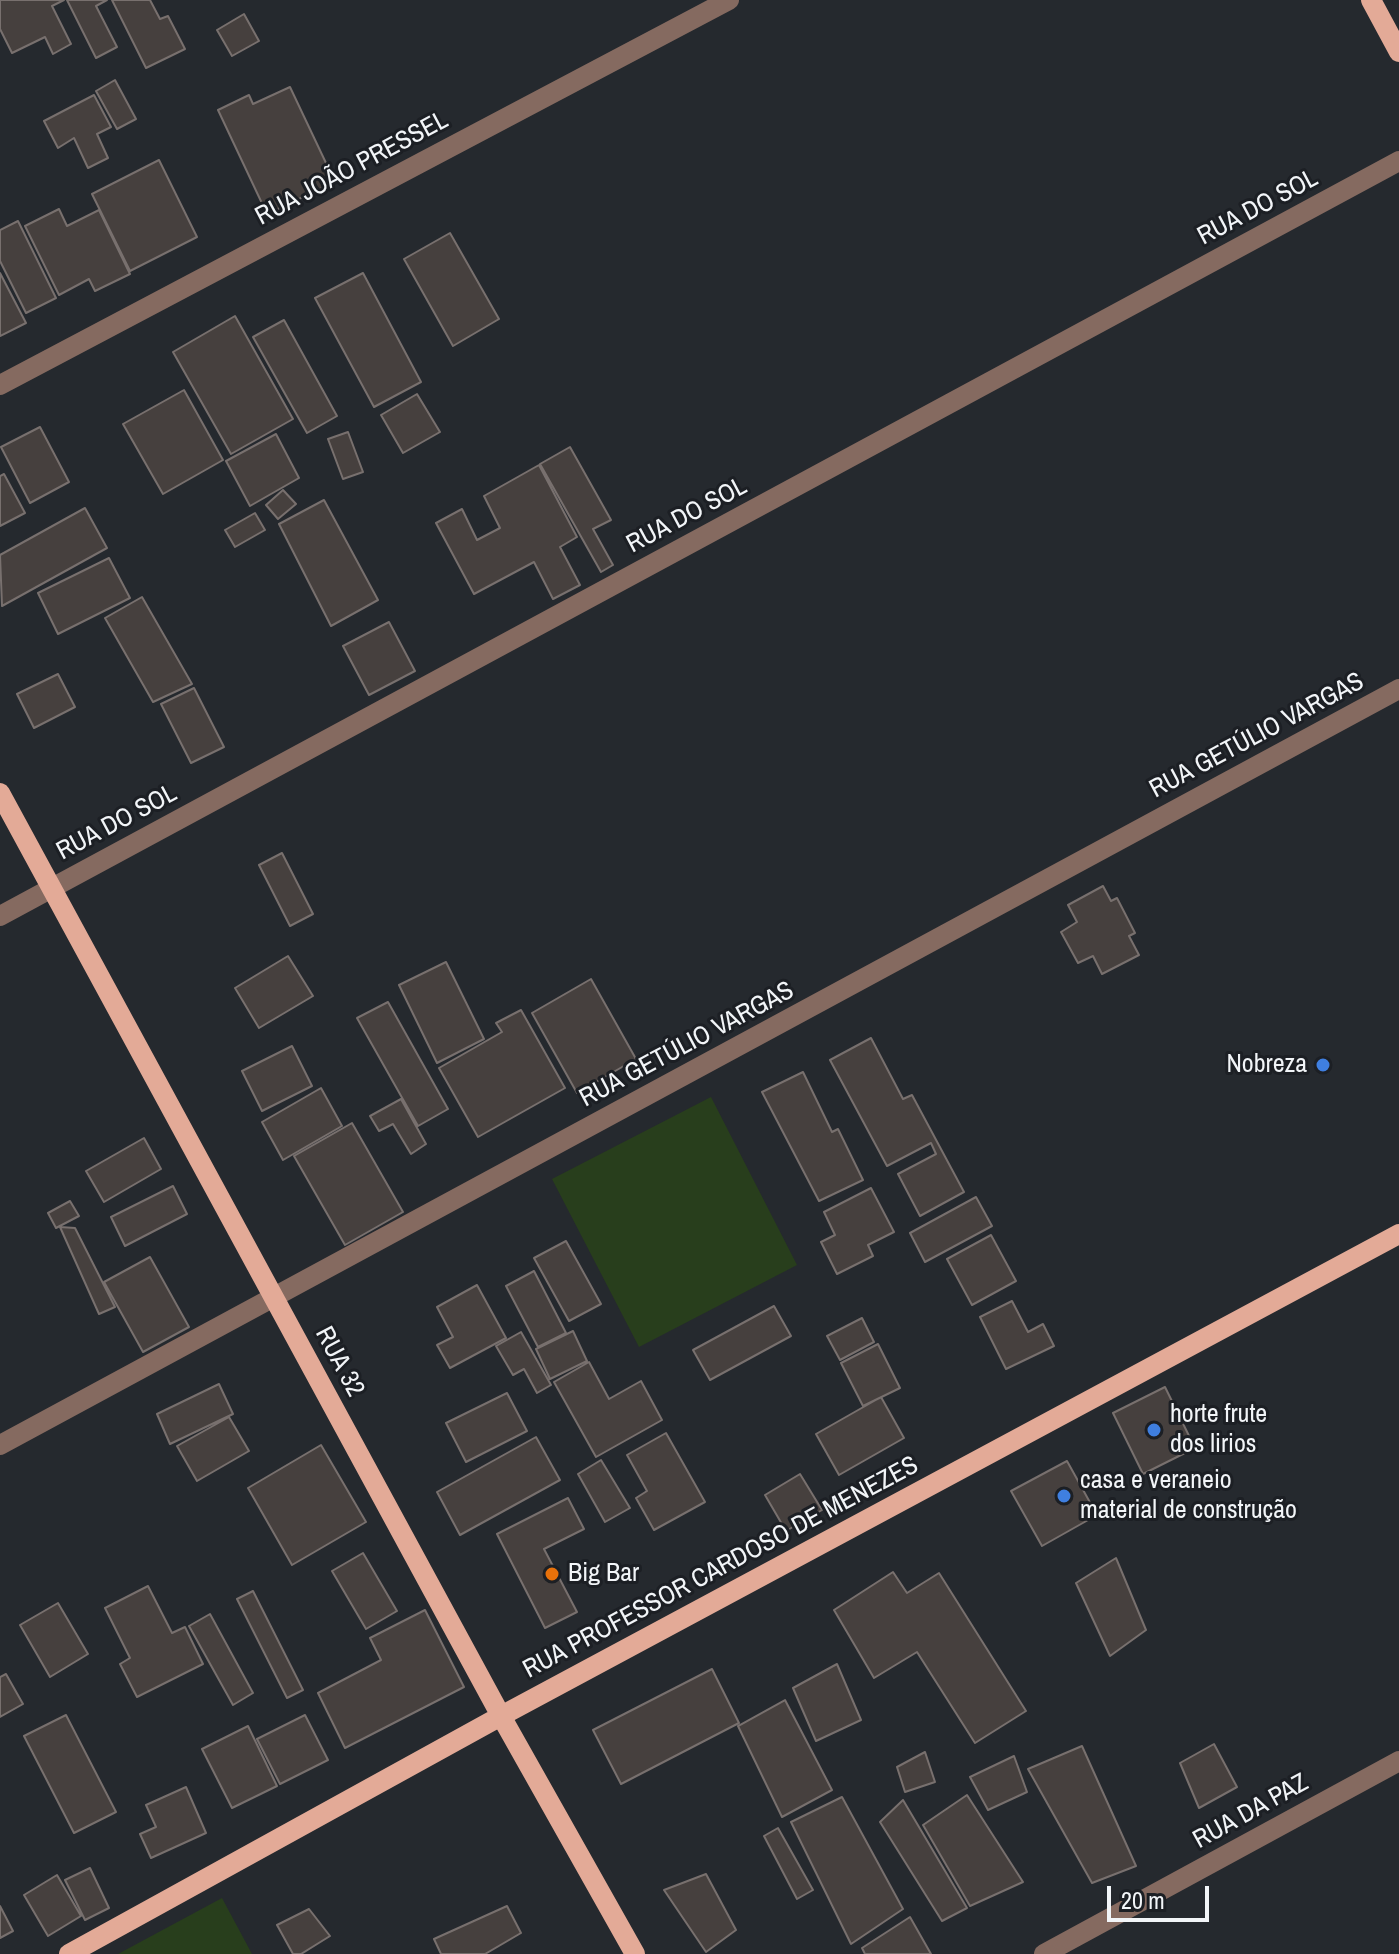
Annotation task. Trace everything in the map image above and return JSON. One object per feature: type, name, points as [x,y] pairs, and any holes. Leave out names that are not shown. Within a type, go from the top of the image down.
[{"type":"main road","points":[[1371,0],[1399,52]]},
{"type":"main road","name":"RUA 32","points":[[0,793],[501,1716],[635,1954]]},
{"type":"main road","name":"RUA PROFESSOR CARDOSO DE MENEZES","points":[[69,1954],[501,1716],[1399,1234]]},
{"type":"street","name":"RUA JOÃO PRESSEL","points":[[0,385],[729,0]]},
{"type":"street","name":"RUA DO SOL","points":[[0,916],[1399,161]]},
{"type":"street","name":"RUA GETÚLIO VARGAS","points":[[0,1445],[1399,689]]},
{"type":"street","name":"RUA DA PAZ","points":[[1044,1954],[1399,1761]]},
{"type":"green space","points":[[711,1097],[797,1265],[639,1347],[552,1179]]},
{"type":"green space","points":[[222,1898],[252,1954],[118,1954]]},
{"type":"building","points":[[0,0],[64,0],[52,6],[71,44],[53,54],[45,37],[12,53],[0,29]]},
{"type":"building","points":[[67,0],[107,0],[96,6],[117,47],[96,58]]},
{"type":"building","points":[[112,0],[150,0],[160,19],[168,16],[185,49],[146,68]]},
{"type":"building","points":[[244,14],[259,41],[232,56],[217,30]]},
{"type":"building","points":[[115,80],[136,119],[117,129],[96,91]]},
{"type":"building","points":[[290,87],[335,182],[267,214],[218,110],[249,95],[253,104]]},
{"type":"building","points":[[94,95],[111,127],[97,134],[108,158],[88,168],[74,138],[58,148],[44,121]]},
{"type":"building","points":[[159,160],[197,237],[130,271],[92,194]]},
{"type":"building","points":[[59,209],[67,226],[99,210],[130,274],[95,291],[89,279],[59,295],[25,226]]},
{"type":"building","points":[[18,221],[56,298],[26,313],[0,261],[0,230]]},
{"type":"building","points":[[450,233],[499,319],[453,346],[404,259]]},
{"type":"building","points":[[0,273],[26,323],[0,336]]},
{"type":"building","points":[[363,273],[421,382],[374,407],[315,298]]},
{"type":"building","points":[[235,316],[293,419],[231,454],[173,352]]},
{"type":"building","points":[[284,320],[337,416],[307,433],[253,337]]},
{"type":"building","points":[[184,390],[223,460],[163,494],[123,424]]},
{"type":"building","points":[[417,394],[440,432],[403,453],[381,415]]},
{"type":"building","points":[[40,427],[69,482],[30,503],[1,447]]},
{"type":"building","points":[[348,432],[363,472],[343,479],[328,439]]},
{"type":"building","points":[[276,434],[299,478],[250,506],[226,461]]},
{"type":"building","points":[[570,447],[611,520],[593,529],[613,565],[601,572],[540,464]]},
{"type":"building","points":[[539,465],[577,537],[560,547],[580,585],[553,599],[534,562],[474,594],[436,523],[462,509],[477,540],[500,528],[484,496]]},
{"type":"building","points":[[4,474],[25,513],[0,526],[0,476]]},
{"type":"building","points":[[283,490],[296,504],[278,519],[266,505]]},
{"type":"building","points":[[324,500],[378,600],[331,626],[279,524]]},
{"type":"building","points":[[85,508],[107,548],[2,606],[0,555]]},
{"type":"building","points":[[255,513],[265,530],[235,547],[225,530]]},
{"type":"building","points":[[109,558],[130,598],[58,634],[38,593]]},
{"type":"building","points":[[142,597],[192,684],[153,702],[105,618]]},
{"type":"building","points":[[389,622],[415,671],[369,695],[343,646]]},
{"type":"building","points":[[58,674],[75,707],[34,728],[17,694]]},
{"type":"building","points":[[194,688],[224,747],[191,763],[161,704]]},
{"type":"building","points":[[282,853],[313,914],[290,926],[259,865]]},
{"type":"building","points":[[1103,886],[1111,901],[1117,898],[1135,933],[1129,936],[1139,955],[1102,974],[1093,956],[1078,963],[1061,932],[1077,922],[1068,905]]},
{"type":"building","points":[[288,956],[313,996],[259,1028],[235,988]]},
{"type":"building","points":[[446,962],[484,1039],[437,1063],[399,985]]},
{"type":"building","points":[[591,979],[636,1059],[577,1093],[532,1013]]},
{"type":"building","points":[[388,1002],[448,1109],[418,1126],[357,1018]]},
{"type":"building","points":[[521,1010],[565,1088],[478,1137],[439,1068],[502,1032],[496,1023]]},
{"type":"building","points":[[871,1038],[903,1099],[912,1095],[964,1192],[920,1216],[898,1174],[936,1154],[931,1143],[887,1166],[830,1060]]},
{"type":"building","points":[[292,1046],[312,1086],[262,1111],[242,1071]]},
{"type":"building","points":[[803,1072],[832,1132],[838,1129],[863,1180],[819,1201],[762,1092]]},
{"type":"building","points":[[321,1088],[342,1126],[283,1160],[262,1122]]},
{"type":"building","points":[[401,1099],[426,1144],[411,1154],[393,1124],[379,1131],[370,1116]]},
{"type":"building","points":[[352,1123],[403,1212],[345,1245],[294,1156]]},
{"type":"building","points":[[144,1138],[161,1169],[104,1202],[86,1171]]},
{"type":"building","points":[[173,1186],[187,1214],[125,1246],[111,1217]]},
{"type":"building","points":[[871,1188],[894,1232],[868,1245],[873,1256],[837,1274],[821,1242],[835,1235],[824,1212]]},
{"type":"building","points":[[976,1197],[992,1226],[925,1262],[910,1233]]},
{"type":"building","points":[[70,1201],[79,1216],[56,1228],[48,1213]]},
{"type":"building","points":[[60,1227],[75,1228],[115,1307],[99,1314]]},
{"type":"building","points":[[991,1235],[1016,1281],[972,1305],[947,1259]]},
{"type":"building","points":[[566,1241],[601,1304],[569,1321],[534,1258]]},
{"type":"building","points":[[150,1257],[189,1327],[143,1352],[104,1282]]},
{"type":"building","points":[[534,1271],[566,1333],[538,1347],[506,1286]]},
{"type":"building","points":[[477,1285],[506,1338],[450,1368],[437,1345],[453,1337],[437,1307]]},
{"type":"building","points":[[1012,1301],[1028,1332],[1043,1324],[1054,1346],[1006,1369],[980,1317]]},
{"type":"building","points":[[774,1306],[791,1336],[710,1380],[693,1350]]},
{"type":"building","points":[[862,1318],[874,1342],[840,1360],[827,1336]]},
{"type":"building","points":[[573,1331],[587,1361],[550,1379],[536,1349]]},
{"type":"building","points":[[521,1332],[551,1385],[537,1393],[524,1369],[513,1375],[496,1346]]},
{"type":"building","points":[[878,1344],[900,1388],[863,1406],[841,1363]]},
{"type":"building","points":[[589,1362],[609,1399],[641,1381],[662,1420],[596,1457],[554,1382]]},
{"type":"building","points":[[219,1384],[233,1414],[170,1444],[157,1414]]},
{"type":"building","name":"horte frute dos lirios","points":[[1165,1387],[1195,1448],[1143,1474],[1113,1413]]},
{"type":"building","points":[[507,1393],[527,1431],[466,1462],[446,1423]]},
{"type":"building","points":[[881,1397],[904,1438],[839,1475],[816,1434]]},
{"type":"building","points":[[229,1417],[249,1451],[197,1481],[177,1446]]},
{"type":"building","points":[[666,1433],[705,1502],[654,1530],[636,1498],[647,1491],[627,1455]]},
{"type":"building","points":[[536,1437],[560,1480],[460,1535],[437,1492]]},
{"type":"building","points":[[321,1445],[366,1522],[292,1565],[248,1488]]},
{"type":"building","points":[[601,1460],[630,1508],[605,1522],[578,1474]]},
{"type":"building","points":[[1067,1461],[1097,1515],[1042,1546],[1011,1491]]},
{"type":"building","points":[[800,1474],[822,1510],[786,1531],[765,1495]]},
{"type":"building","points":[[568,1498],[584,1529],[544,1549],[577,1612],[545,1628],[497,1534]]},
{"type":"building","points":[[363,1553],[397,1611],[366,1629],[332,1571]]},
{"type":"building","points":[[1116,1558],[1146,1630],[1110,1656],[1076,1583]]},
{"type":"building","points":[[893,1572],[907,1593],[939,1573],[1026,1711],[975,1743],[917,1652],[874,1678],[834,1610]]},
{"type":"building","points":[[148,1586],[172,1633],[185,1627],[203,1664],[137,1697],[120,1664],[130,1658],[105,1608]]},
{"type":"building","points":[[253,1591],[303,1690],[287,1698],[237,1599]]},
{"type":"building","points":[[58,1603],[88,1654],[50,1677],[20,1625]]},
{"type":"building","points":[[425,1610],[464,1687],[345,1748],[318,1693],[381,1660],[370,1638]]},
{"type":"building","points":[[210,1614],[253,1693],[233,1705],[189,1626]]},
{"type":"building","points":[[837,1664],[861,1720],[816,1741],[793,1688]]},
{"type":"building","points":[[712,1669],[739,1723],[621,1784],[593,1730]]},
{"type":"building","points":[[6,1674],[23,1704],[0,1717],[0,1677]]},
{"type":"building","points":[[785,1700],[832,1790],[782,1817],[738,1726]]},
{"type":"building","points":[[66,1715],[116,1812],[74,1833],[24,1736]]},
{"type":"building","points":[[305,1715],[328,1760],[280,1784],[257,1739]]},
{"type":"building","points":[[248,1726],[277,1786],[232,1808],[202,1749]]},
{"type":"building","points":[[1214,1744],[1237,1787],[1199,1808],[1180,1763]]},
{"type":"building","points":[[1082,1746],[1136,1866],[1092,1883],[1028,1769]]},
{"type":"building","points":[[925,1752],[935,1782],[905,1792],[897,1767]]},
{"type":"building","points":[[1014,1756],[1027,1792],[988,1810],[970,1777]]},
{"type":"building","points":[[186,1787],[206,1833],[151,1858],[140,1834],[156,1827],[146,1805]]},
{"type":"building","points":[[967,1795],[1023,1882],[970,1906],[923,1825]]},
{"type":"building","points":[[842,1797],[903,1909],[851,1944],[791,1822]]},
{"type":"building","points":[[903,1800],[967,1908],[942,1921],[880,1822]]},
{"type":"building","points":[[778,1828],[813,1890],[797,1899],[764,1836]]},
{"type":"building","points":[[90,1868],[109,1908],[85,1920],[65,1880]]},
{"type":"building","points":[[706,1874],[736,1930],[706,1952],[664,1890]]},
{"type":"building","points":[[57,1875],[81,1916],[48,1936],[24,1895]]},
{"type":"building","points":[[0,1906],[13,1931],[0,1938]]},
{"type":"building","points":[[507,1906],[521,1933],[485,1954],[441,1954],[434,1939]]},
{"type":"building","points":[[309,1909],[330,1936],[301,1954],[293,1954],[277,1925]]},
{"type":"building","points":[[910,1917],[931,1954],[865,1954],[862,1948]]},
{"type":"place","name":"Nobreza","points":[[1323,1065]]},
{"type":"place","name":"horte frute dos lirios","points":[[1154,1430]]},
{"type":"place","name":"casa e veraneio material de construção","points":[[1064,1496]]},
{"type":"place","name":"Big Bar","points":[[552,1574]]}]
